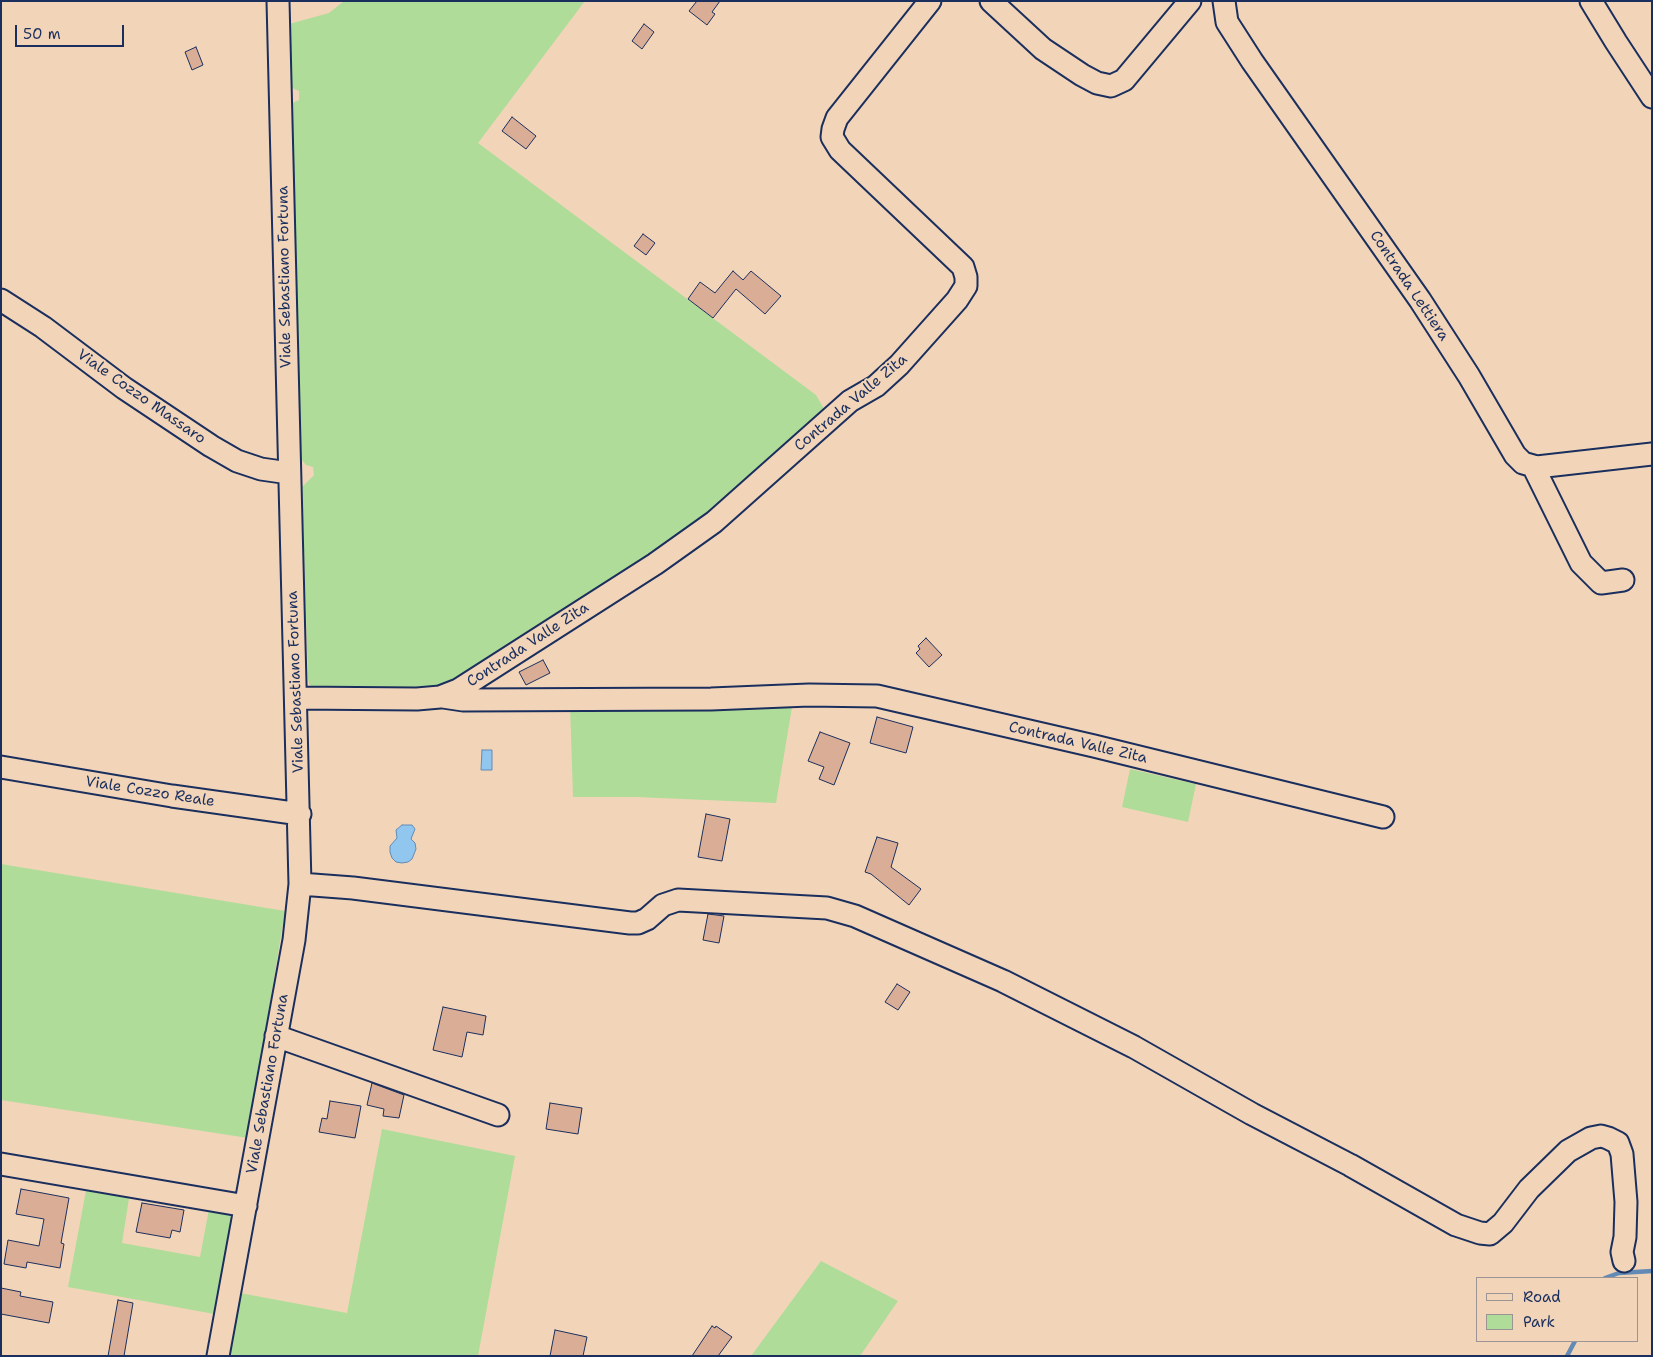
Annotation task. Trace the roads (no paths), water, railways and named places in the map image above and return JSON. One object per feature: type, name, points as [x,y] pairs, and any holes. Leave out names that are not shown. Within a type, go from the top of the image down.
[{"type":"street","name":"Viale Sebastiano Fortuna","points":[[218,1356],[294,940],[300,884],[300,814],[278,1]]},
{"type":"street","name":"Contrada Valle Zita","points":[[440,697],[458,690],[474,680],[655,564],[714,522],[850,402],[876,386],[899,365],[957,300],[966,286],[963,268],[840,150],[832,137],[837,118],[930,1]]},
{"type":"street","points":[[991,1],[1043,49],[1096,83],[1110,86],[1124,80],[1190,1]]},
{"type":"street","name":"Contrada Lettiera","points":[[1224,1],[1227,22],[1252,61],[1420,300],[1469,376],[1515,455],[1523,463],[1532,466]]},
{"type":"street","points":[[1591,1],[1652,97]]},
{"type":"street","name":"Viale Cozzo Massaro","points":[[1,300],[42,327],[124,388],[211,446],[237,461],[261,469],[290,472]]},
{"type":"street","points":[[1623,580],[1601,583],[1581,563],[1532,466],[1550,466],[1652,454]]},
{"type":"street","name":"Contrada Valle Zita","points":[[296,698],[417,699],[440,697],[463,700],[711,700],[809,695],[877,696],[1094,746],[1383,817]]},
{"type":"street","name":"Viale Cozzo Reale","points":[[1,768],[172,796],[300,814]]},
{"type":"street","points":[[300,884],[353,888],[630,923],[638,923],[647,919],[663,905],[678,900],[827,908],[855,916],[1003,981],[1134,1046],[1218,1095],[1350,1165],[1456,1225],[1480,1233],[1490,1234],[1503,1223],[1529,1189],[1568,1151],[1591,1138],[1601,1136],[1608,1138],[1618,1143],[1622,1154],[1626,1202],[1625,1237],[1622,1252],[1624,1261]]},
{"type":"street","points":[[276,1036],[498,1115]]},
{"type":"street","points":[[1,1164],[246,1206]]},
{"type":"water","points":[[482,750],[492,750],[492,770],[481,770]]},
{"type":"water","points":[[402,825],[412,825],[415,829],[411,839],[415,843],[416,849],[412,859],[402,863],[396,862],[392,858],[390,846],[397,838],[396,830]]},
{"type":"waterway","points":[[1608,1277],[1619,1273],[1652,1271]]},
{"type":"waterway","points":[[1567,1356],[1574,1342]]}]
